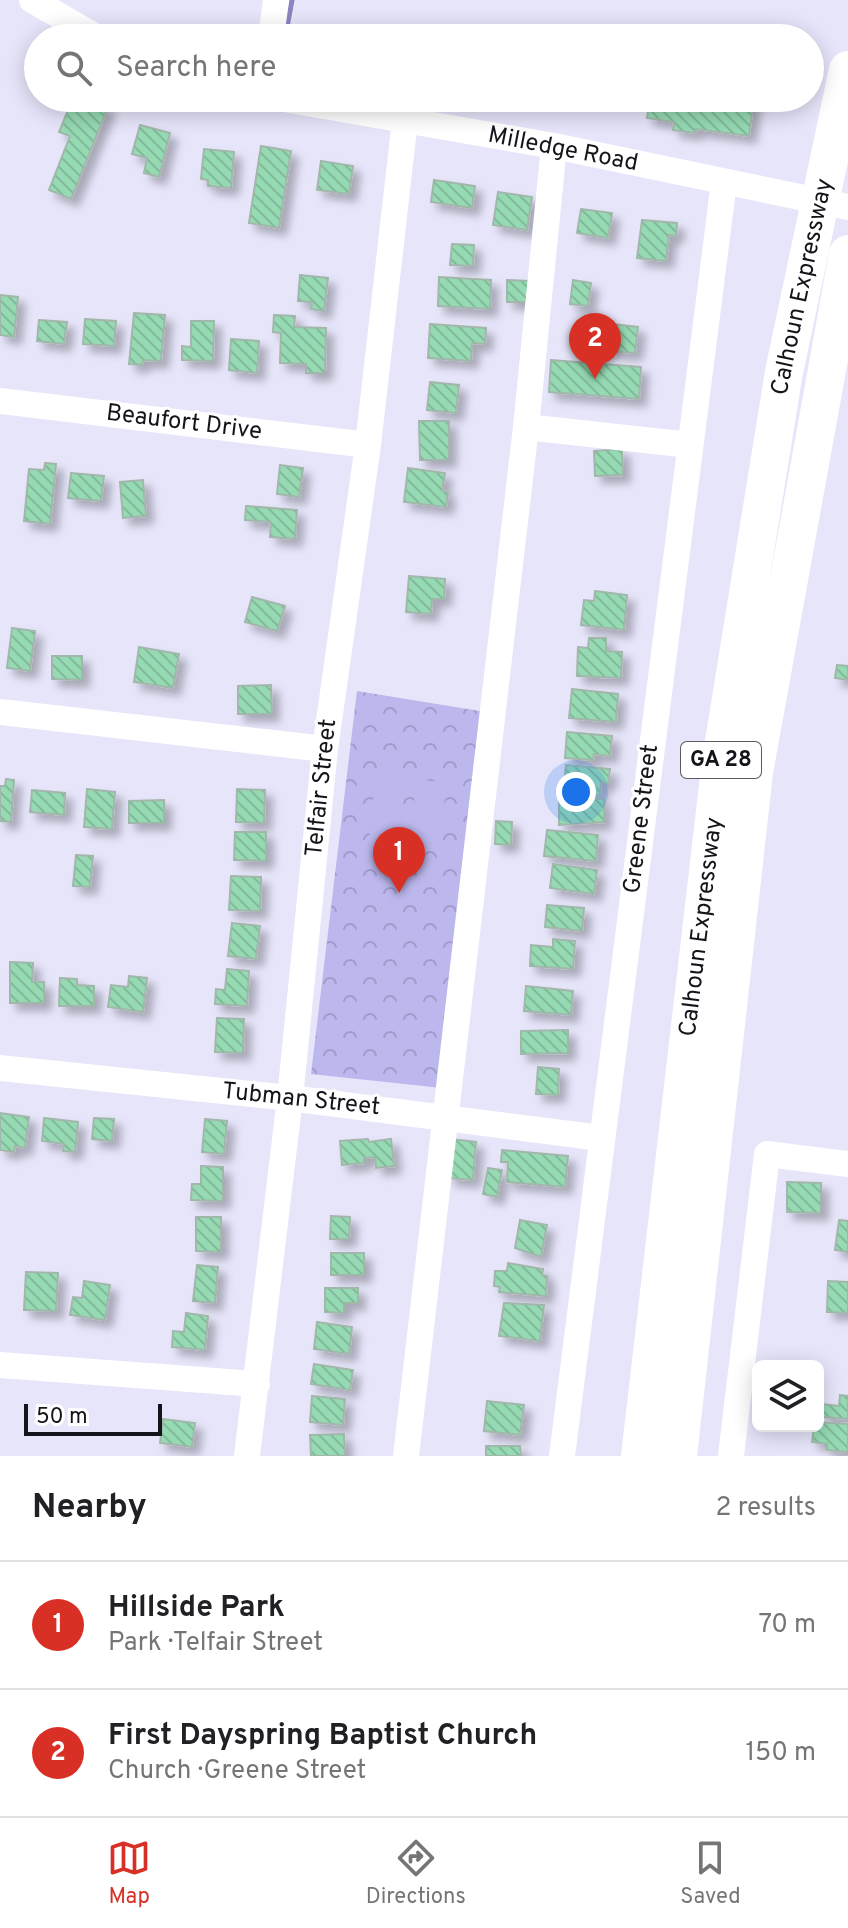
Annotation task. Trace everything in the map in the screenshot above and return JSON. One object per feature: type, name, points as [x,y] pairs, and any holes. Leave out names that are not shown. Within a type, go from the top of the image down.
[{"type":"highway","name":"Calhoun Expressway","points":[[640,1456],[721,760],[784,372],[848,70]]},
{"type":"highway","name":"Calhoun Expressway","points":[[678,1456],[754,772],[848,254]]},
{"type":"street","points":[[32,0],[74,24]]},
{"type":"street","points":[[273,24],[276,0]]},
{"type":"street","name":"Milledge Road","points":[[359,112],[554,146],[848,207]]},
{"type":"street","name":"Telfair Street","points":[[247,1456],[290,1098],[325,749],[368,445],[405,120]]},
{"type":"street","points":[[406,1456],[526,427],[554,146]]},
{"type":"street","name":"Greene Street","points":[[562,1456],[724,182]]},
{"type":"street","name":"Beaufort Drive","points":[[0,401],[368,445]]},
{"type":"street","points":[[526,427],[690,445]]},
{"type":"street","points":[[0,712],[325,749]]},
{"type":"street","name":"Tubman Street","points":[[0,1068],[290,1098],[601,1138]]},
{"type":"street","points":[[731,1456],[767,1154],[848,1164]]},
{"type":"street","points":[[0,1365],[257,1384]]},
{"type":"green space","points":[[357,691],[486,712],[442,1088],[311,1074]]},
{"type":"green space","points":[[376,774],[406,778],[399,842],[369,839]]},
{"type":"green space","points":[[417,779],[447,783],[439,847],[409,843]]},
{"type":"building","points":[[67,112],[106,112],[71,199],[49,190],[70,136],[59,132]]},
{"type":"building","points":[[648,112],[752,112],[749,136],[696,129],[695,133],[673,130],[674,122],[647,118]]},
{"type":"building","points":[[140,125],[170,133],[159,177],[144,173],[147,158],[132,154]]},
{"type":"building","points":[[261,146],[291,151],[279,228],[249,223]]},
{"type":"building","points":[[204,149],[234,152],[231,188],[208,186],[208,180],[201,179]]},
{"type":"building","points":[[321,161],[353,166],[349,194],[317,190]]},
{"type":"building","points":[[434,180],[475,186],[472,208],[431,202]]},
{"type":"building","points":[[498,192],[532,197],[527,230],[493,225]]},
{"type":"building","points":[[581,209],[612,213],[608,238],[577,233]]},
{"type":"building","points":[[642,220],[677,223],[676,236],[669,235],[666,261],[637,258]]},
{"type":"building","points":[[452,244],[474,245],[473,266],[450,265]]},
{"type":"building","points":[[300,275],[328,278],[324,311],[311,309],[312,302],[298,301]]},
{"type":"building","points":[[439,277],[491,280],[490,309],[438,306]]},
{"type":"building","points":[[507,280],[530,281],[530,302],[507,302]]},
{"type":"building","points":[[573,280],[591,283],[588,306],[570,304]]},
{"type":"building","points":[[0,295],[18,297],[14,337],[0,335]]},
{"type":"building","points":[[134,313],[165,315],[161,361],[143,360],[142,365],[129,364]]},
{"type":"building","points":[[274,315],[295,316],[294,327],[326,328],[325,373],[306,373],[306,364],[280,363],[281,333],[273,332]]},
{"type":"building","points":[[85,319],[116,321],[114,346],[83,344]]},
{"type":"building","points":[[39,320],[67,322],[64,344],[37,341]]},
{"type":"building","points":[[191,321],[214,321],[213,361],[182,360],[182,346],[191,347]]},
{"type":"building","points":[[430,324],[486,328],[485,344],[472,343],[471,361],[428,358]]},
{"type":"building","points":[[612,324],[638,327],[635,353],[609,351]]},
{"type":"building","points":[[231,339],[259,341],[257,373],[229,370]]},
{"type":"building","points":[[551,360],[641,367],[639,399],[549,392]]},
{"type":"building","points":[[430,382],[459,385],[456,413],[427,410]]},
{"type":"building","points":[[419,421],[449,421],[449,460],[420,460]]},
{"type":"building","points":[[622,449],[623,475],[595,476],[594,451]]},
{"type":"building","points":[[45,463],[56,464],[50,524],[24,521],[29,469],[44,470]]},
{"type":"building","points":[[280,465],[303,468],[299,497],[277,494]]},
{"type":"building","points":[[408,468],[445,473],[442,491],[448,492],[446,507],[404,502]]},
{"type":"building","points":[[71,473],[104,476],[101,501],[68,498]]},
{"type":"building","points":[[143,480],[146,516],[123,518],[120,482]]},
{"type":"building","points":[[246,506],[297,510],[295,539],[270,537],[271,522],[245,520]]},
{"type":"building","points":[[409,576],[445,579],[444,599],[432,599],[431,614],[406,612]]},
{"type":"building","points":[[595,591],[627,595],[624,630],[581,625],[584,600],[594,601]]},
{"type":"building","points":[[252,597],[285,606],[277,631],[245,622]]},
{"type":"building","points":[[12,628],[35,631],[30,671],[7,668]]},
{"type":"building","points":[[589,638],[606,638],[606,651],[622,652],[621,678],[577,676],[578,647],[588,648]]},
{"type":"building","points":[[139,647],[179,654],[173,688],[134,682]]},
{"type":"building","points":[[52,656],[82,656],[82,680],[52,679]]},
{"type":"building","points":[[837,665],[848,666],[848,680],[835,678]]},
{"type":"building","points":[[271,685],[272,714],[238,714],[238,686]]},
{"type":"building","points":[[572,689],[618,694],[616,722],[569,718]]},
{"type":"building","points":[[567,732],[612,736],[610,756],[594,754],[593,760],[565,758]]},
{"type":"building","points":[[566,765],[610,769],[608,783],[601,783],[600,795],[563,792]]},
{"type":"building","points":[[6,779],[14,780],[11,822],[0,821],[0,786],[5,786]]},
{"type":"building","points":[[87,789],[115,792],[112,829],[84,827]]},
{"type":"building","points":[[237,789],[265,790],[264,823],[236,822]]},
{"type":"building","points":[[32,790],[65,793],[64,815],[30,812]]},
{"type":"building","points":[[559,799],[604,799],[604,822],[559,825]]},
{"type":"building","points":[[164,800],[164,823],[129,823],[129,801]]},
{"type":"building","points":[[496,821],[512,822],[511,845],[495,844]]},
{"type":"building","points":[[547,830],[598,835],[596,861],[544,856]]},
{"type":"building","points":[[235,832],[266,832],[266,861],[234,860]]},
{"type":"building","points":[[76,855],[93,856],[90,887],[73,886]]},
{"type":"building","points":[[553,864],[597,870],[594,894],[550,888]]},
{"type":"building","points":[[231,876],[261,877],[260,911],[229,910]]},
{"type":"building","points":[[547,905],[584,908],[582,931],[545,927]]},
{"type":"building","points":[[232,923],[260,926],[256,959],[228,956]]},
{"type":"building","points":[[553,939],[575,941],[573,969],[530,966],[531,945],[553,947]]},
{"type":"building","points":[[10,962],[33,963],[32,982],[44,982],[44,1003],[10,1003]]},
{"type":"building","points":[[227,969],[249,971],[247,1006],[215,1004],[216,989],[225,990]]},
{"type":"building","points":[[129,976],[147,978],[143,1012],[108,1007],[111,985],[128,987]]},
{"type":"building","points":[[60,978],[77,979],[77,985],[94,986],[94,1006],[59,1006]]},
{"type":"building","points":[[526,986],[573,991],[571,1015],[524,1011]]},
{"type":"building","points":[[217,1018],[244,1019],[243,1053],[215,1052]]},
{"type":"building","points":[[568,1030],[568,1053],[521,1054],[521,1031]]},
{"type":"building","points":[[538,1067],[559,1069],[558,1095],[536,1094]]},
{"type":"building","points":[[0,1113],[29,1117],[25,1148],[15,1146],[14,1152],[0,1150]]},
{"type":"building","points":[[44,1118],[78,1122],[75,1152],[63,1151],[64,1144],[42,1141]]},
{"type":"building","points":[[94,1118],[114,1119],[112,1141],[92,1139]]},
{"type":"building","points":[[205,1119],[227,1121],[224,1154],[202,1152]]},
{"type":"building","points":[[368,1139],[369,1142],[391,1139],[394,1166],[376,1168],[375,1157],[364,1158],[364,1163],[342,1165],[340,1141]]},
{"type":"building","points":[[451,1139],[476,1142],[473,1180],[448,1178]]},
{"type":"building","points":[[502,1150],[568,1156],[565,1187],[507,1182],[508,1162],[501,1162]]},
{"type":"building","points":[[201,1166],[223,1167],[223,1201],[191,1200],[192,1184],[201,1184]]},
{"type":"building","points":[[488,1168],[502,1170],[497,1197],[483,1194]]},
{"type":"building","points":[[787,1182],[821,1183],[821,1213],[787,1212]]},
{"type":"building","points":[[331,1216],[350,1217],[349,1239],[330,1239]]},
{"type":"building","points":[[196,1217],[221,1217],[221,1252],[196,1251]]},
{"type":"building","points":[[520,1220],[547,1225],[541,1257],[515,1248]]},
{"type":"building","points":[[839,1220],[848,1221],[848,1252],[835,1250]]},
{"type":"building","points":[[331,1253],[364,1253],[364,1275],[331,1275]]},
{"type":"building","points":[[508,1263],[543,1269],[542,1275],[547,1276],[546,1296],[499,1292],[500,1287],[494,1286],[495,1271],[507,1271]]},
{"type":"building","points":[[197,1265],[218,1267],[215,1303],[193,1301]]},
{"type":"building","points":[[26,1272],[58,1273],[56,1311],[24,1310]]},
{"type":"building","points":[[84,1281],[110,1285],[105,1320],[70,1315],[73,1297],[82,1298]]},
{"type":"building","points":[[828,1281],[848,1282],[848,1313],[827,1312]]},
{"type":"building","points":[[325,1288],[358,1288],[358,1303],[344,1303],[344,1313],[325,1312]]},
{"type":"building","points":[[504,1303],[544,1305],[540,1341],[499,1336]]},
{"type":"building","points":[[186,1313],[208,1316],[205,1350],[172,1347],[173,1331],[184,1332]]},
{"type":"building","points":[[317,1322],[352,1327],[349,1354],[314,1349]]},
{"type":"building","points":[[314,1364],[353,1370],[350,1390],[311,1384]]},
{"type":"building","points":[[840,1395],[848,1396],[848,1419],[824,1417],[824,1404],[839,1406]]},
{"type":"building","points":[[312,1396],[345,1399],[343,1425],[310,1422]]},
{"type":"building","points":[[487,1401],[524,1405],[520,1435],[484,1431]]},
{"type":"building","points":[[163,1419],[195,1423],[192,1447],[160,1443]]},
{"type":"building","points":[[824,1422],[848,1424],[848,1452],[827,1450],[827,1444],[812,1442],[813,1432],[824,1432]]},
{"type":"building","points":[[344,1434],[345,1456],[311,1456],[310,1435]]},
{"type":"building","points":[[486,1446],[520,1446],[521,1456],[486,1456]]},
{"type":"waterway","points":[[288,24],[292,0]]},
{"type":"place","name":"First Dayspring Baptist Church","points":[[595,379]]},
{"type":"place","name":"Hillside Park","points":[[399,893]]}]
